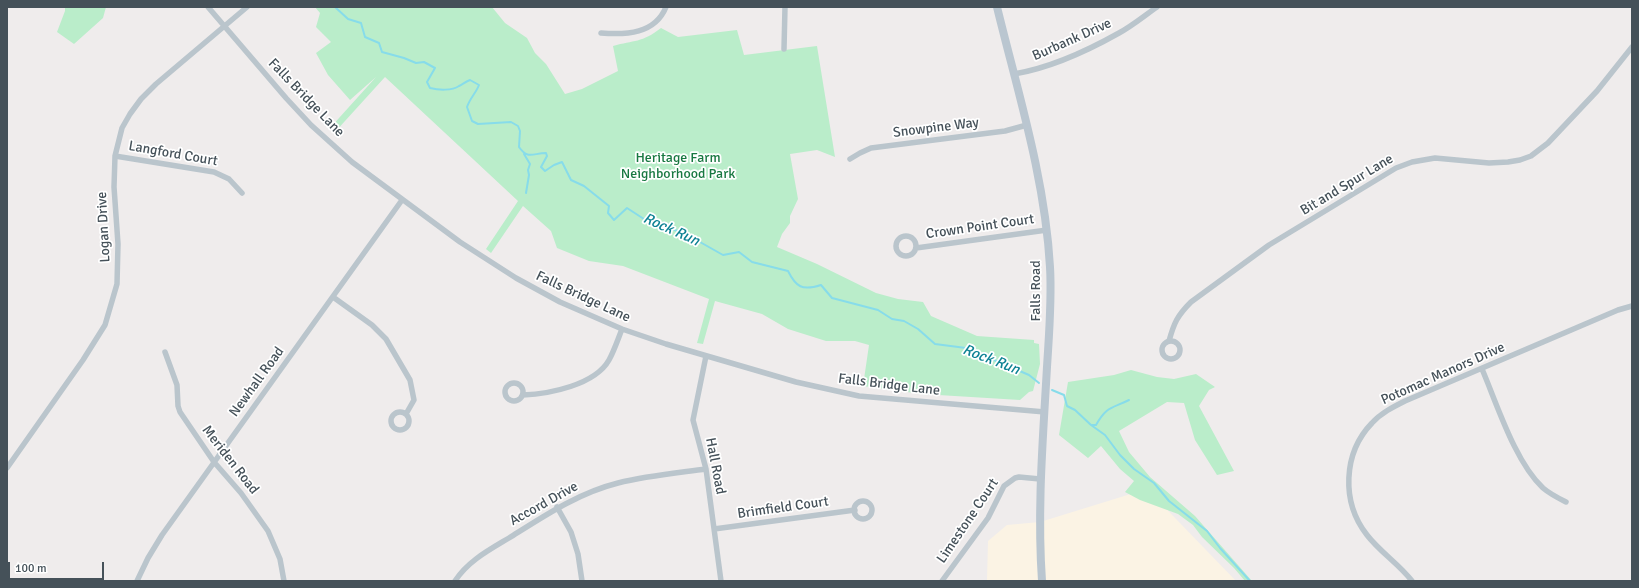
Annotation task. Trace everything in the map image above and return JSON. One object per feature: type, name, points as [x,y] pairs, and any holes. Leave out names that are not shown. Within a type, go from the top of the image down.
[{"type":"main road","name":"Falls Road","points":[[997,7],[1040,181],[1047,230],[1050,268],[1051,305],[1040,479],[1040,547],[1042,581]]},
{"type":"street","name":"Falls Bridge Lane","points":[[208,7],[311,125],[352,162],[460,242],[516,278],[560,302],[622,329],[666,344],[796,382],[860,396],[1045,412]]},
{"type":"street","name":"Logan Drive","points":[[7,468],[83,360],[105,325],[117,279],[118,244],[114,187],[116,156],[122,128],[141,99],[156,84],[247,7]]},
{"type":"street","points":[[601,33],[623,35],[649,27],[657,20],[666,7]]},
{"type":"street","points":[[784,48],[785,7]]},
{"type":"street","name":"Burbank Drive","points":[[1014,74],[1029,72],[1093,47],[1120,33],[1157,7]]},
{"type":"street","name":"Bit and Spur Lane","points":[[1170,342],[1175,321],[1181,312],[1191,302],[1269,245],[1396,168],[1412,162],[1435,158],[1489,163],[1514,161],[1531,156],[1548,143],[1597,91],[1632,47]]},
{"type":"street","name":"Snowpine Way","points":[[850,159],[871,148],[1005,131],[1027,125]]},
{"type":"street","name":"Langford Court","points":[[116,156],[214,172],[229,179],[242,193]]},
{"type":"street","name":"Newhall Road","points":[[138,581],[148,558],[162,535],[402,200]]},
{"type":"street","name":"Crown Point Court","points":[[916,248],[1047,230]]},
{"type":"street","points":[[333,297],[380,331],[401,362],[410,380],[414,400],[406,414]]},
{"type":"street","name":"Potomac Manors Drive","points":[[1412,581],[1367,535],[1355,516],[1351,505],[1348,486],[1349,469],[1357,443],[1372,422],[1386,411],[1405,401],[1618,310],[1632,306]]},
{"type":"street","points":[[523,395],[540,394],[580,383],[591,378],[600,371],[608,361],[622,329]]},
{"type":"street","name":"Meriden Road","points":[[165,352],[177,385],[178,406],[180,412],[214,462],[241,493],[268,532],[280,559],[284,581]]},
{"type":"street","name":"Hall Road","points":[[706,356],[693,420],[706,469],[721,581]]},
{"type":"street","points":[[1482,369],[1524,465],[1542,487],[1566,502]]},
{"type":"street","name":"Accord Drive","points":[[455,581],[461,572],[476,558],[557,507],[618,483],[706,469]]},
{"type":"street","name":"Limestone Court","points":[[942,581],[988,518],[1004,486],[1015,478],[1019,477],[1040,479]]},
{"type":"street","points":[[557,507],[571,532],[578,554],[582,581]]},
{"type":"street","name":"Brimfield Court","points":[[714,529],[855,510]]},
{"type":"shaded area","points":[[1147,489],[1236,581],[987,581],[988,541],[1007,525],[1040,522]]},
{"type":"green space","points":[[65,7],[106,7],[103,18],[74,44],[57,32],[65,11]]},
{"type":"green space","name":"Heritage Farm Neighborhood Park","points":[[315,7],[492,7],[505,23],[527,38],[535,53],[546,64],[565,94],[582,89],[618,71],[613,46],[643,39],[661,28],[678,37],[737,30],[744,55],[817,46],[835,157],[817,150],[790,154],[798,199],[790,216],[790,223],[782,234],[777,247],[817,264],[876,293],[898,299],[923,302],[931,316],[977,336],[1034,340],[1034,343],[1039,344],[1040,364],[1033,391],[1029,392],[1020,400],[922,394],[863,386],[869,345],[855,341],[826,341],[788,329],[762,314],[715,301],[703,344],[697,343],[709,299],[623,266],[589,261],[557,248],[551,231],[523,206],[491,253],[486,249],[518,201],[385,77],[335,132],[330,128],[376,77],[350,100],[328,75],[316,53],[331,42],[316,27],[320,13]]},
{"type":"green space","points":[[1131,370],[1157,377],[1174,379],[1196,374],[1215,387],[1209,390],[1199,406],[1234,471],[1217,475],[1195,440],[1184,403],[1167,402],[1119,431],[1129,452],[1150,477],[1195,516],[1252,581],[1245,581],[1234,568],[1202,537],[1193,525],[1178,514],[1140,500],[1125,492],[1134,481],[1120,469],[1101,446],[1088,458],[1059,435],[1068,382],[1114,375]]},
{"type":"waterway","name":"Rock Run","points":[[335,7],[348,19],[361,23],[365,37],[379,43],[382,52],[416,63],[424,62],[435,68],[427,82],[430,88],[441,90],[453,89],[470,80],[479,85],[467,107],[472,121],[478,124],[511,122],[518,126],[520,131],[519,147],[522,151],[528,155],[546,153],[547,156],[541,167],[545,171],[562,162],[571,180],[584,186],[609,206],[608,213],[614,220],[627,208],[647,221],[684,233],[723,255],[739,252],[752,262],[788,271],[794,281],[800,286],[809,288],[821,285],[832,298],[878,310],[892,319],[904,321],[918,329],[935,344],[966,348],[1029,375],[1039,383]]},
{"type":"waterway","points":[[524,154],[530,164],[526,193]]},
{"type":"waterway","name":"Rock Run","points":[[1052,390],[1064,395],[1067,406],[1075,410],[1091,425],[1105,435],[1120,455],[1134,469],[1154,483],[1169,501],[1207,531],[1220,548],[1250,581]]},
{"type":"waterway","points":[[1092,425],[1096,425],[1103,414],[1107,411],[1129,400]]}]
